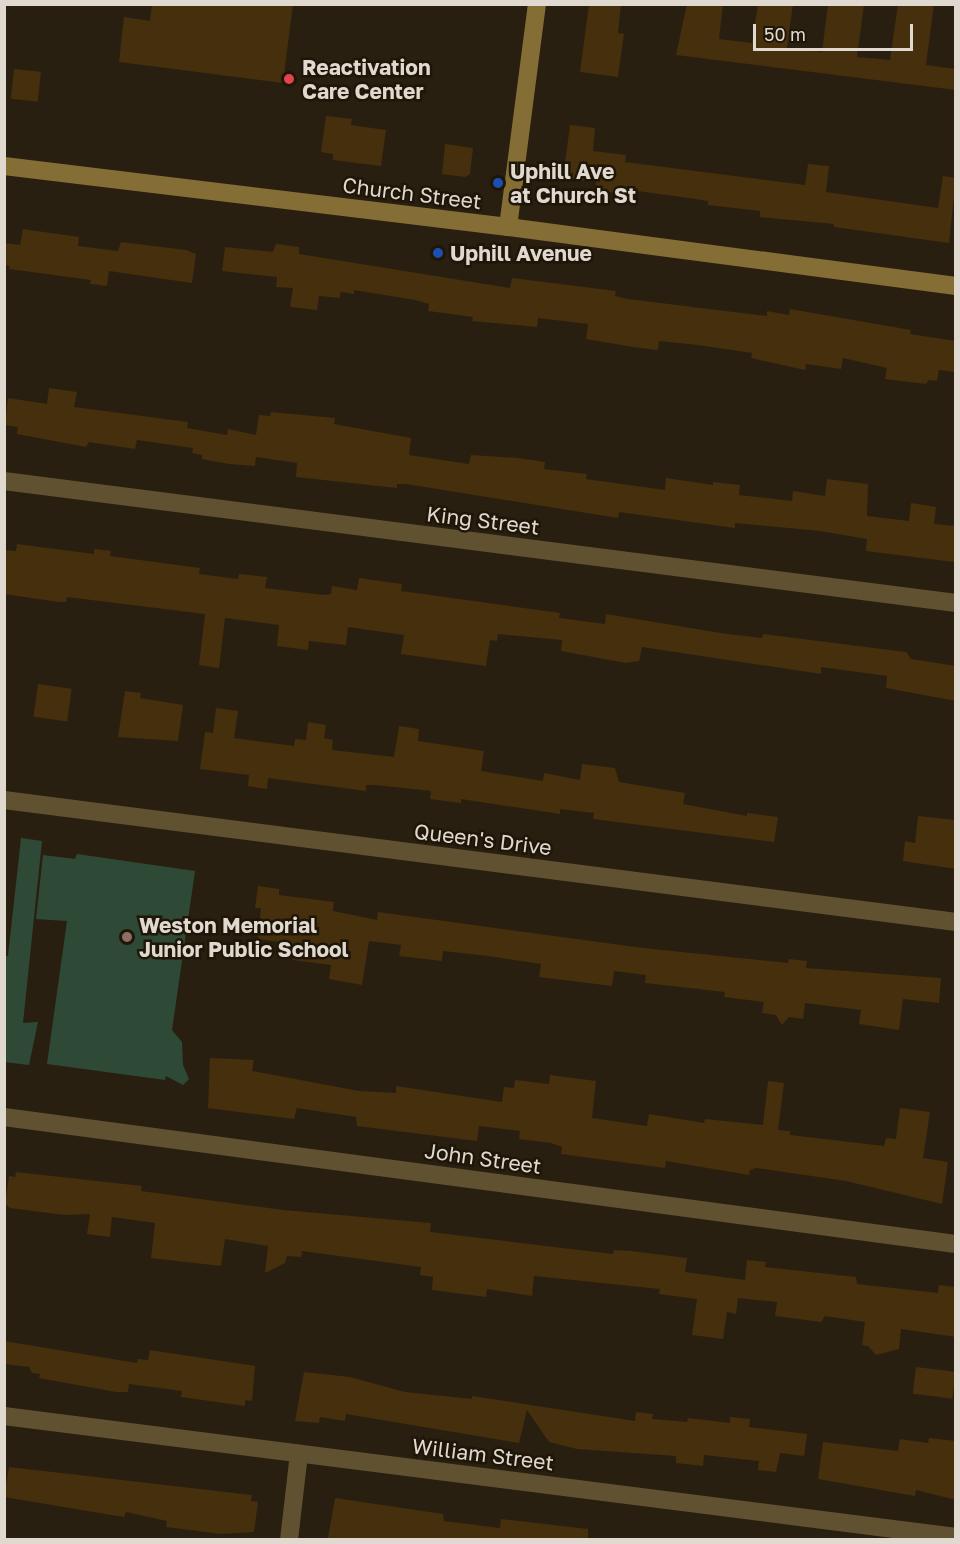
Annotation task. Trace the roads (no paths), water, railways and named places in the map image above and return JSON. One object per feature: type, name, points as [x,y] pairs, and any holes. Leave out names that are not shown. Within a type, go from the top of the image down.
[{"type":"street","points":[[508,227],[537,4]]},
{"type":"street","name":"Church Street","points":[[4,166],[508,227],[956,286]]},
{"type":"street","name":"King Street","points":[[4,481],[956,603]]},
{"type":"street","name":"Queen's Drive","points":[[4,800],[956,922]]},
{"type":"street","name":"John Street","points":[[4,1117],[956,1244]]},
{"type":"street","name":"William Street","points":[[4,1416],[956,1537]]},
{"type":"street","points":[[289,1539],[300,1454]]},
{"type":"place","name":"Reactivation Care Center","points":[[289,79]]},
{"type":"place","name":"Uphill Ave at Church St","points":[[498,183]]},
{"type":"place","name":"Uphill Avenue","points":[[438,253]]},
{"type":"place","name":"Weston Memorial Junior Public School","points":[[127,937]]}]
